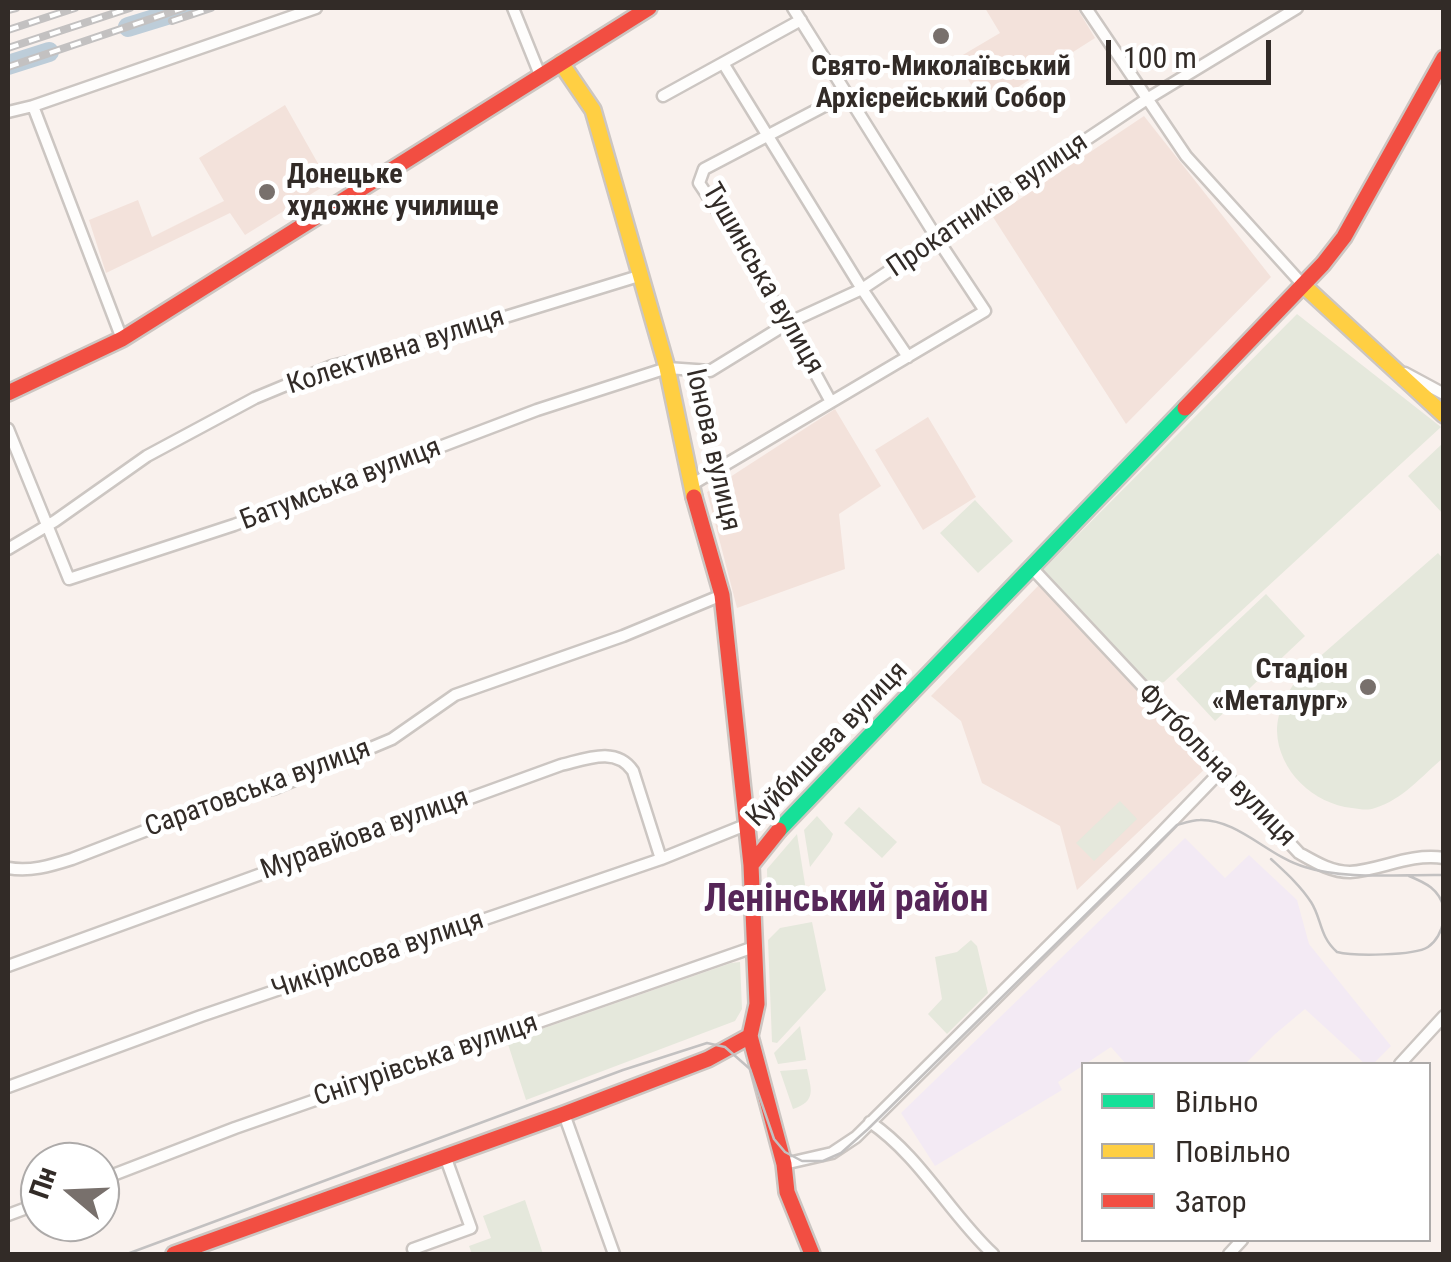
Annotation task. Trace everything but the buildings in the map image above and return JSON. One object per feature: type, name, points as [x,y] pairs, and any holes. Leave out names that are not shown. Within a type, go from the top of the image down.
[{"type":"main road","points":[[8,393],[122,339],[649,8]]},
{"type":"main road","name":"Куйбишева вулиця","points":[[750,1036],[756,1004],[751,865],[1323,264],[1344,237],[1444,58]]},
{"type":"main road","name":"Іонова вулиця","points":[[561,63],[592,110],[642,275],[667,368],[691,485],[722,596],[751,865]]},
{"type":"main road","points":[[1303,284],[1444,416]]},
{"type":"main road","points":[[174,1254],[564,1114],[708,1059],[750,1036],[788,1192],[812,1254]]},
{"type":"street","points":[[8,112],[316,8]]},
{"type":"street","points":[[513,8],[540,75]]},
{"type":"street","points":[[691,485],[985,311],[793,8]]},
{"type":"street","points":[[1086,8],[1186,156],[1303,284]]},
{"type":"street","name":"Прокатників вулиця","points":[[667,368],[710,371],[788,323],[862,290],[1147,99],[1298,8]]},
{"type":"street","points":[[663,96],[801,20]]},
{"type":"street","points":[[723,62],[862,290],[908,357]]},
{"type":"street","name":"Тушинська вулиця","points":[[831,402],[744,250],[699,183],[704,170],[848,94]]},
{"type":"street","points":[[33,106],[122,339]]},
{"type":"street","name":"Колективна вулиця","points":[[8,549],[146,456],[255,398],[332,366],[401,350],[642,275]]},
{"type":"street","points":[[1388,366],[1444,394]]},
{"type":"street","name":"Батумська вулиця","points":[[47,526],[69,580],[234,525],[537,410],[667,368]]},
{"type":"street","points":[[8,430],[47,526]]},
{"type":"street","name":"Футбольна вулиця","points":[[1032,568],[1299,853],[1322,866],[1349,872],[1404,859],[1444,858]]},
{"type":"street","name":"Саратовська вулиця","points":[[8,868],[42,868],[248,791],[273,789],[392,739],[456,695],[624,636],[722,596]]},
{"type":"street","name":"Муравйова вулиця","points":[[8,966],[581,760],[612,755],[626,760],[661,859]]},
{"type":"street","points":[[784,1164],[832,1153],[856,1137],[1220,772]]},
{"type":"street","name":"Чикірисова вулиця","points":[[8,1087],[201,1016],[661,859],[748,824]]},
{"type":"street","name":"Снігурівська вулиця","points":[[120,1172],[235,1128],[754,947]]},
{"type":"street","points":[[1402,1062],[1444,1016]]},
{"type":"street","points":[[564,1114],[614,1254]]},
{"type":"street","points":[[870,1122],[924,1171],[993,1254]]},
{"type":"street","points":[[415,1254],[413,1248],[471,1228],[445,1156]]},
{"type":"street","points":[[974,1254],[980,1243]]},
{"type":"shaded area","points":[[985,8],[1077,8],[1095,38],[985,108],[956,59],[1000,33]]},
{"type":"shaded area","name":"Донецьке художнє училище","points":[[285,105],[329,183],[245,235],[230,213],[106,273],[89,220],[138,200],[152,237],[224,201],[199,158]]},
{"type":"shaded area","points":[[1144,116],[1271,277],[1126,424],[993,217]]},
{"type":"shaded area","points":[[1297,314],[1441,427],[1164,682],[1148,686],[1043,570]]},
{"type":"shaded area","points":[[835,409],[881,486],[839,514],[845,569],[737,608],[707,492]]},
{"type":"shaded area","points":[[928,417],[976,497],[923,530],[875,450]]},
{"type":"shaded area","points":[[1443,443],[1443,514],[1408,476]]},
{"type":"shaded area","points":[[975,500],[1013,541],[978,573],[940,533]]},
{"type":"shaded area","name":"Стадіон «Металург»","points":[[1438,553],[1444,560],[1443,758],[1403,793],[1375,808],[1352,808],[1324,800],[1301,783],[1284,759],[1277,731],[1284,701],[1300,674]]},
{"type":"shaded area","points":[[1039,585],[1208,766],[1077,890],[1060,826],[982,783],[961,721],[931,696]]},
{"type":"shaded area","points":[[1266,594],[1305,636],[1215,721],[1176,679]]},
{"type":"shaded area","points":[[1120,801],[1137,819],[1094,861],[1076,843]]},
{"type":"shaded area","points":[[859,807],[897,842],[882,858],[844,823]]},
{"type":"shaded area","points":[[817,816],[833,834],[810,867],[804,830]]},
{"type":"shaded area","points":[[797,834],[808,903],[768,912],[767,869]]},
{"type":"shaded area","points":[[1185,838],[1225,878],[1249,855],[1297,900],[1309,944],[1391,1046],[1375,1062],[1363,1062],[1305,1009],[1247,1062],[1124,1062],[1111,1047],[1088,1062],[1081,1062],[1081,1067],[1058,1082],[1062,1090],[935,1166],[901,1113]]},
{"type":"shaded area","points":[[812,922],[826,990],[777,1043],[772,1042],[768,940],[780,928]]},
{"type":"shaded area","points":[[971,940],[977,946],[988,993],[947,1034],[928,1014],[942,999],[935,957],[957,952]]},
{"type":"shaded area","points":[[740,962],[742,1009],[735,1021],[526,1100],[507,1041]]},
{"type":"shaded area","points":[[800,1026],[806,1060],[778,1064],[774,1053]]},
{"type":"shaded area","points":[[807,1069],[809,1098],[793,1109],[780,1071]]},
{"type":"shaded area","points":[[525,1200],[543,1254],[472,1254],[469,1246],[491,1238],[483,1216]]},
{"type":"waterway","points":[[128,27],[190,8]]},
{"type":"waterway","points":[[8,65],[49,52]]},
{"type":"tram line","points":[[127,1254],[623,1070],[707,1043],[725,1047],[750,1069],[774,1139],[785,1152],[802,1161],[823,1161],[841,1153],[868,1129],[1183,823],[1214,821],[1292,862],[1320,871],[1444,875]]},
{"type":"tram line","points":[[1271,859],[1307,896],[1327,940],[1337,952],[1383,954],[1421,950],[1434,942],[1444,919]]},
{"type":"tram line","points":[[1409,876],[1431,888],[1444,908]]},
{"type":"railway","points":[[8,10],[16,8]]},
{"type":"railway","points":[[8,30],[75,8]]},
{"type":"railway","points":[[8,48],[130,8]]},
{"type":"railway","points":[[8,67],[183,8]]},
{"type":"railway","points":[[172,21],[211,8]]},
{"type":"traffic: fast","points":[[779,830],[1185,408]]},
{"type":"traffic: slow","points":[[561,63],[593,110],[667,368],[694,497]]},
{"type":"traffic: slow","points":[[1303,285],[1444,415]]},
{"type":"traffic: jam","points":[[8,393],[122,339],[649,8]]},
{"type":"traffic: jam","points":[[1185,408],[1323,264],[1344,237],[1444,58]]},
{"type":"traffic: jam","points":[[694,497],[722,595],[751,865]]},
{"type":"traffic: jam","points":[[174,1254],[564,1114],[708,1059],[750,1036],[757,1004],[751,865],[779,830]]},
{"type":"traffic: jam","points":[[750,1036],[784,1164],[787,1192],[812,1254]]},
{"type":"place","name":"Свято-Миколаївський Архієрейський Собор","points":[[941,36]]},
{"type":"place","name":"Донецьке художнє училище","points":[[267,192]]},
{"type":"place","name":"Стадіон «Металург»","points":[[1368,687]]},
{"type":"district","name":"Ленінський район","points":[[846,901]]}]
